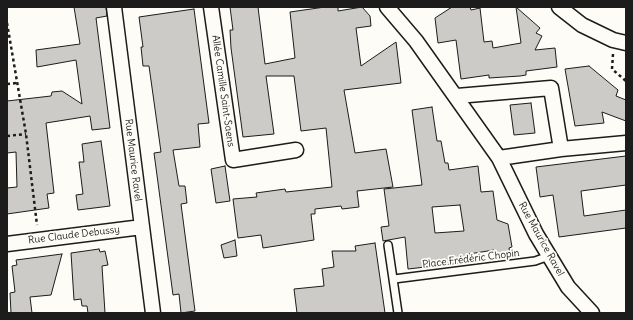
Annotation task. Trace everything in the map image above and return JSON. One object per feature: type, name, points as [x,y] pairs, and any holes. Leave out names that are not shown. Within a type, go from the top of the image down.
[{"type":"street","name":"Rue Maurice Ravel","points":[[114,7],[153,313]]},
{"type":"street","name":"Allée Camille Saint-Saens","points":[[211,7],[232,160],[296,150]]},
{"type":"street","name":"Rue Maurice Ravel","points":[[387,7],[416,41],[457,96],[499,158],[536,234],[568,287],[592,313]]},
{"type":"street","points":[[559,7],[582,24],[620,41]]},
{"type":"street","points":[[457,96],[551,88],[561,149]]},
{"type":"street","points":[[499,158],[561,149],[626,143]]},
{"type":"street","name":"Rue Claude Debussy","points":[[7,244],[142,227]]},
{"type":"lane","points":[[388,245],[398,313]]},
{"type":"lane","name":"Place Frédéric Chopin","points":[[394,279],[535,261],[550,256]]},
{"type":"path","points":[[7,23],[26,134],[39,240]]},
{"type":"path","points":[[620,41],[612,69],[626,81]]},
{"type":"path","points":[[7,84],[17,83]]},
{"type":"path","points":[[7,136],[26,134]]},
{"type":"building","points":[[74,7],[106,7],[107,16],[96,18],[110,128],[92,130],[90,116],[46,123],[54,193],[47,194],[49,208],[7,214],[7,188],[17,187],[16,152],[7,153],[7,101],[51,96],[52,92],[62,91],[82,104],[76,60],[37,67],[36,50],[80,44]]},
{"type":"building","points":[[230,7],[258,7],[265,64],[295,58],[290,12],[325,7],[338,7],[338,11],[362,7],[370,16],[371,26],[356,28],[361,66],[396,42],[401,83],[344,90],[355,153],[386,149],[393,187],[357,191],[359,207],[342,209],[341,206],[315,209],[315,214],[311,214],[314,240],[263,248],[261,235],[238,238],[233,199],[257,197],[256,193],[285,189],[286,192],[332,187],[326,128],[301,131],[294,76],[266,76],[274,134],[243,137],[231,48],[230,30],[233,30]]},
{"type":"building","points":[[452,7],[470,7],[471,10],[480,8],[484,42],[492,41],[493,48],[521,43],[516,7],[540,28],[536,33],[542,36],[535,50],[555,48],[557,67],[526,71],[526,75],[520,76],[489,78],[489,75],[461,79],[456,40],[438,43],[435,18]]},
{"type":"building","points":[[194,9],[209,123],[198,124],[200,147],[173,150],[179,186],[185,186],[187,203],[181,204],[195,311],[181,313],[179,294],[173,295],[154,153],[161,152],[149,66],[143,66],[141,47],[143,47],[139,17]]},
{"type":"building","points":[[589,66],[618,90],[616,96],[626,100],[626,121],[602,112],[604,123],[575,126],[565,69]]},
{"type":"building","points":[[531,103],[535,133],[514,135],[510,105]]},
{"type":"building","points":[[432,107],[437,141],[441,141],[445,163],[448,163],[449,170],[478,166],[481,192],[493,191],[497,220],[508,224],[512,247],[509,248],[510,254],[494,255],[494,250],[469,254],[469,262],[408,269],[405,237],[383,241],[381,227],[389,226],[384,189],[422,185],[412,110]],"holes":[[[460,205],[464,231],[435,233],[432,207]]]},
{"type":"building","points":[[101,141],[110,206],[78,210],[76,195],[83,194],[79,162],[84,162],[82,144]]},
{"type":"building","points":[[626,156],[626,185],[581,191],[584,216],[626,210],[626,228],[559,237],[553,195],[540,197],[536,167]]},
{"type":"building","points":[[225,166],[230,201],[216,203],[211,169]]},
{"type":"building","points":[[235,240],[237,256],[224,258],[221,245]]},
{"type":"building","points":[[375,243],[385,313],[297,313],[294,289],[324,286],[322,269],[334,267],[332,251],[356,251],[355,246]]},
{"type":"building","points":[[99,249],[100,252],[105,251],[108,265],[102,266],[105,313],[88,313],[87,306],[82,306],[81,299],[74,300],[71,253]]},
{"type":"building","points":[[62,254],[51,295],[30,297],[32,313],[11,313],[10,293],[15,292],[12,266],[17,265],[16,260]]}]
